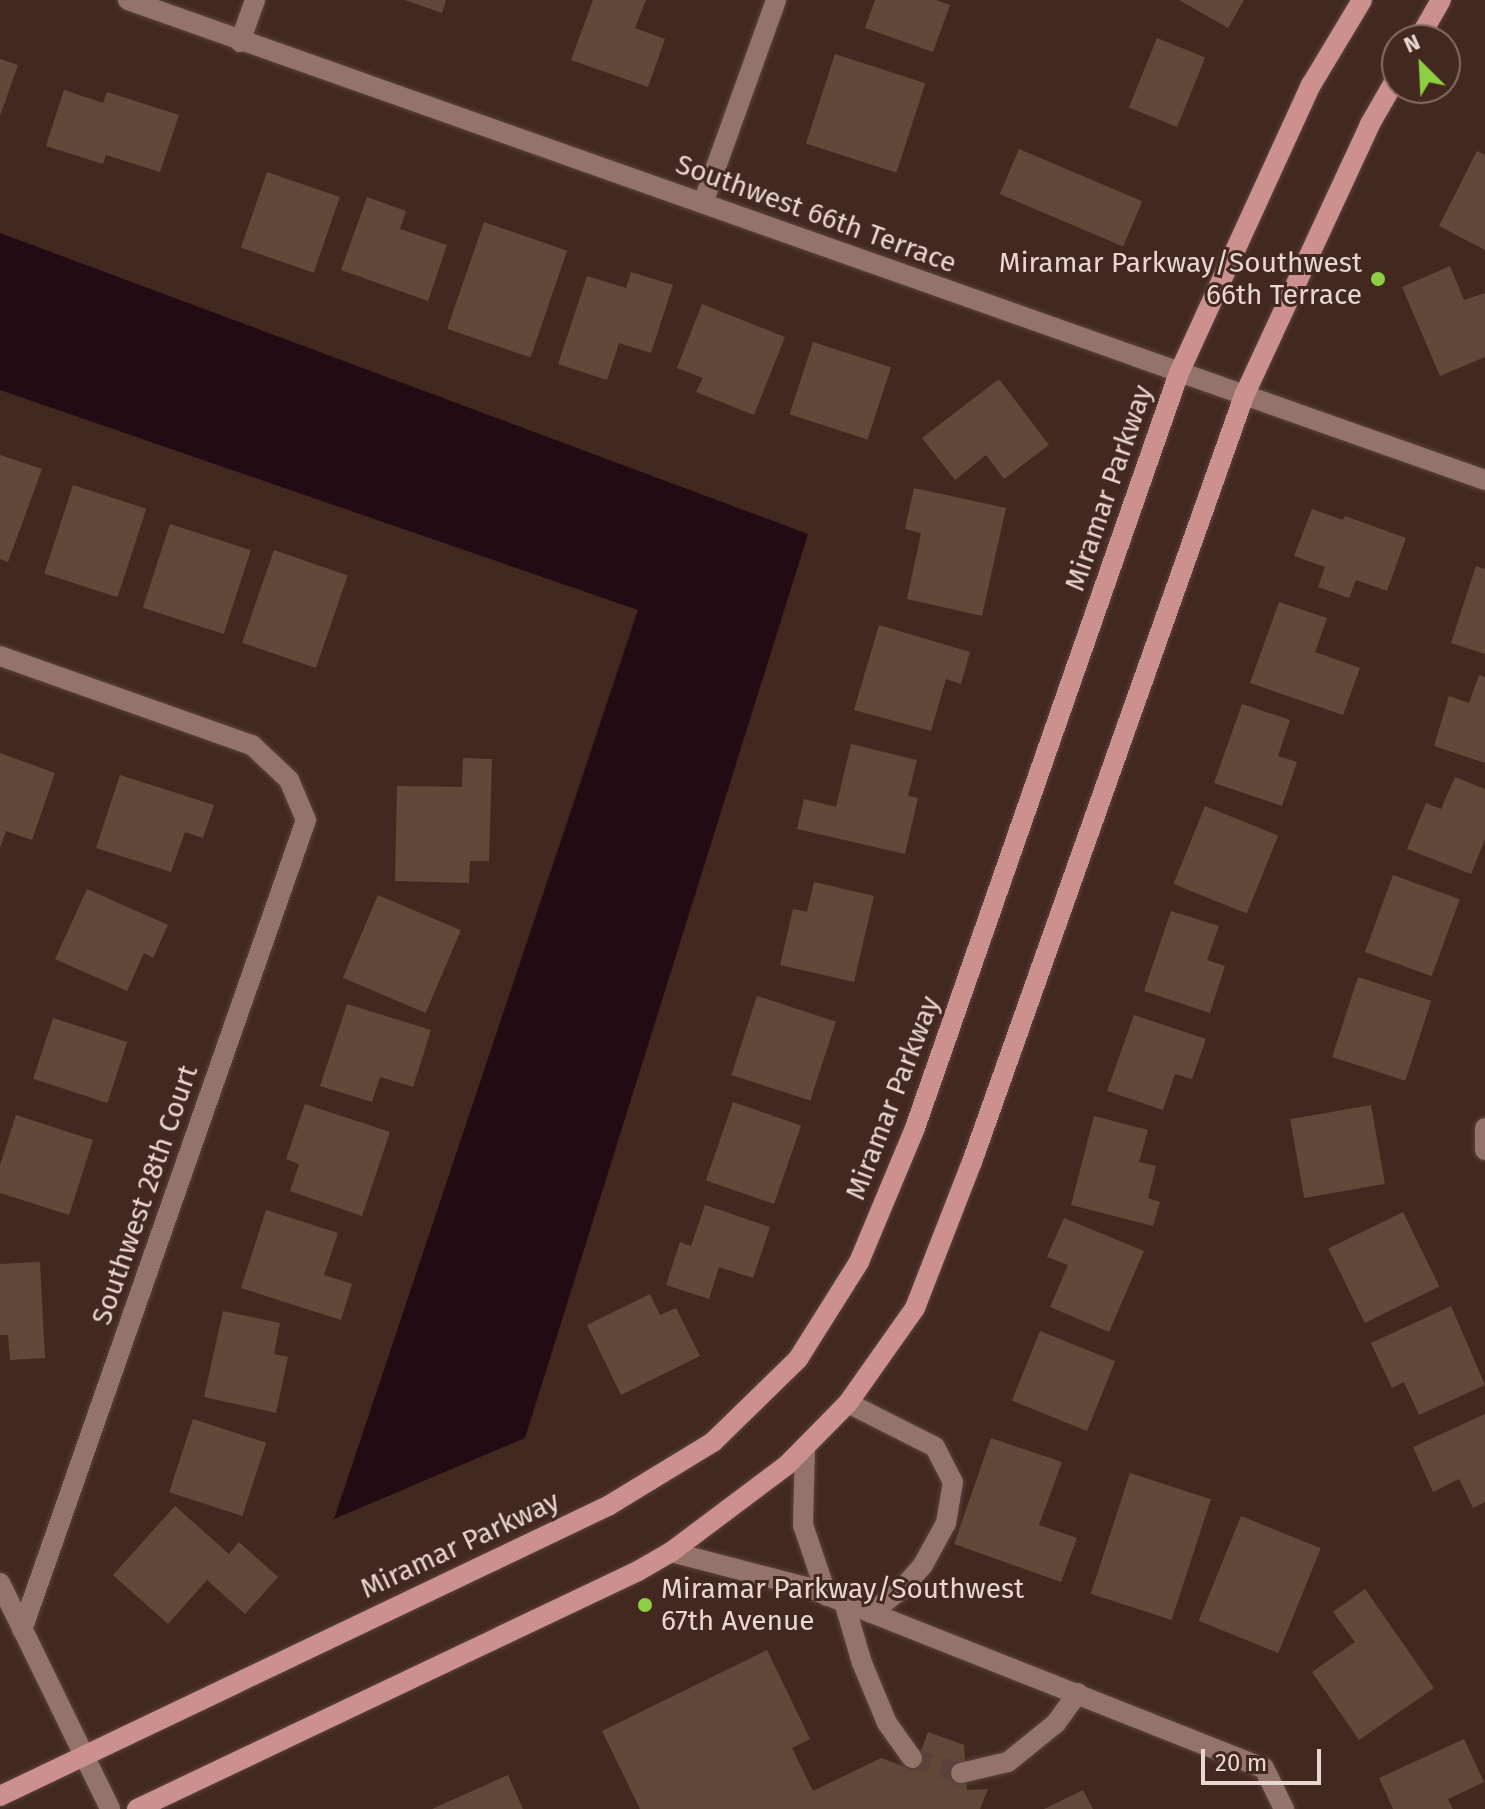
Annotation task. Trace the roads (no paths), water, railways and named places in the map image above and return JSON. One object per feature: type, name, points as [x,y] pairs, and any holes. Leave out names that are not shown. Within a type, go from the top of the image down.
[{"type":"main road","name":"Miramar Parkway","points":[[0,1796],[608,1506],[713,1442],[798,1359],[859,1262],[915,1128],[1179,373],[1311,85],[1362,0]]},
{"type":"main road","points":[[1427,24],[1441,0]]},
{"type":"main road","points":[[137,1809],[671,1552],[787,1465],[848,1403],[915,1308],[972,1162],[1244,396],[1381,104]]},
{"type":"street","name":"Southwest 66th Terrace","points":[[128,0],[1485,480]]},
{"type":"street","points":[[240,42],[255,0]]},
{"type":"street","points":[[703,203],[776,0]]},
{"type":"street","name":"Southwest 28th Court","points":[[0,656],[252,745],[289,780],[306,820],[22,1630]]},
{"type":"street","points":[[848,1403],[935,1447],[953,1482],[946,1523],[923,1565],[904,1587],[871,1613]]},
{"type":"street","points":[[805,1447],[803,1525],[887,1723],[912,1758]]},
{"type":"street","points":[[671,1552],[835,1599],[1264,1768],[1284,1809]]},
{"type":"street","points":[[0,1583],[110,1809]]},
{"type":"street","points":[[961,1773],[1008,1762],[1056,1723],[1078,1693]]},
{"type":"tunnel","points":[[912,1758],[961,1773]]},
{"type":"place","name":"Miramar Parkway/Southwest 66th Terrace","points":[[1378,279]]},
{"type":"place","name":"Miramar Parkway/Southwest 67th Avenue","points":[[645,1605]]}]
